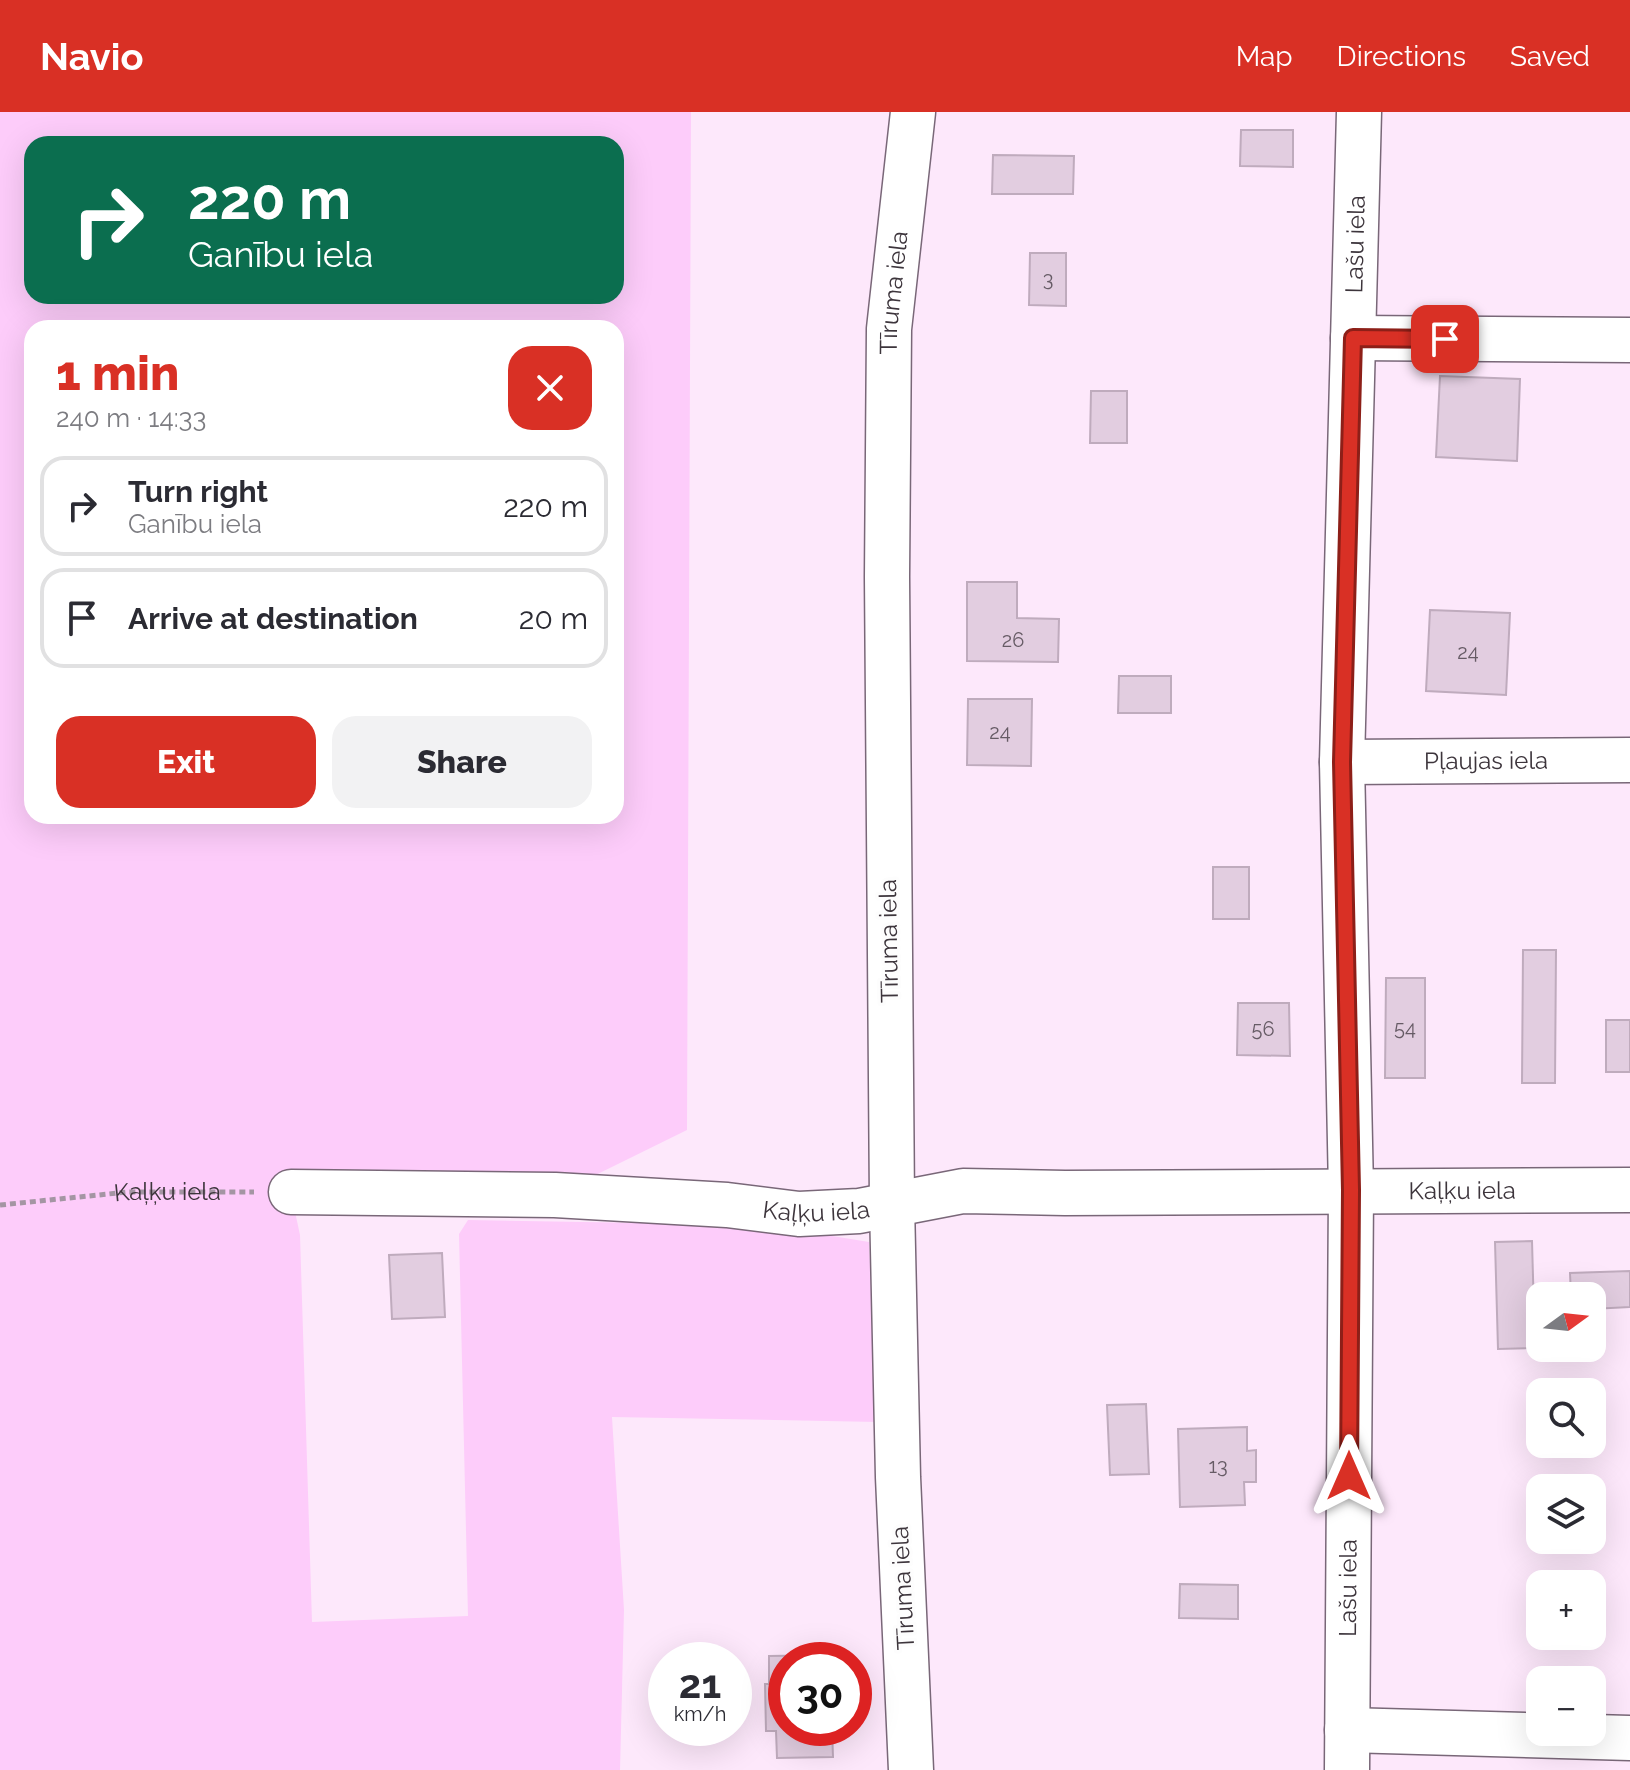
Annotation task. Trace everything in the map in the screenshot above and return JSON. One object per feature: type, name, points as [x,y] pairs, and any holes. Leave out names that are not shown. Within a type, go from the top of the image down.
[{"type":"street","name":"Tīruma iela","points":[[911,1770],[898,1477],[888,873],[889,329],[913,112]]},
{"type":"street","name":"Lašu iela","points":[[1347,1750],[1351,1190],[1342,762],[1359,112]]},
{"type":"street","points":[[1353,338],[1630,340]]},
{"type":"street","name":"Pļaujas iela","points":[[1342,762],[1630,760]]},
{"type":"street","name":"Kaļķu iela","points":[[291,1192],[555,1195],[834,1214],[963,1191],[1630,1190]]},
{"type":"street","points":[[1347,1750],[1630,1738]]},
{"type":"path","name":"Kaļķu iela","points":[[0,1205],[128,1192],[291,1192]]},
{"type":"shaded area","points":[[0,112],[691,112],[687,1130],[555,1195],[291,1193],[300,1235],[312,1622],[468,1616],[459,1234],[468,1220],[765,1225],[869,1242],[878,1422],[612,1417],[624,1610],[620,1770],[0,1770]]},
{"type":"building","points":[[1241,130],[1293,130],[1293,167],[1240,166]]},
{"type":"building","points":[[993,155],[1074,156],[1073,194],[992,194]]},
{"type":"building","points":[[1030,253],[1066,253],[1066,306],[1029,305]]},
{"type":"building","points":[[1440,376],[1520,379],[1517,461],[1436,457]]},
{"type":"building","points":[[1091,391],[1127,391],[1127,443],[1090,443]]},
{"type":"building","points":[[967,582],[1017,582],[1017,618],[1059,619],[1058,662],[967,661]]},
{"type":"building","points":[[1430,610],[1510,613],[1506,695],[1426,691]]},
{"type":"building","points":[[1119,676],[1171,676],[1171,713],[1118,713]]},
{"type":"building","points":[[968,699],[1032,699],[1031,766],[967,765]]},
{"type":"building","points":[[1213,867],[1249,867],[1249,919],[1213,919]]},
{"type":"building","points":[[1523,950],[1556,950],[1555,1083],[1522,1083]]},
{"type":"building","points":[[1386,978],[1425,978],[1425,1078],[1385,1078]]},
{"type":"building","points":[[1238,1003],[1289,1003],[1290,1056],[1237,1055]]},
{"type":"building","points":[[1606,1020],[1630,1020],[1630,1072],[1606,1072]]},
{"type":"building","points":[[1532,1241],[1533,1282],[1526,1282],[1526,1348],[1498,1349],[1495,1242]]},
{"type":"building","points":[[442,1253],[445,1317],[392,1319],[389,1255]]},
{"type":"building","points":[[1630,1271],[1630,1307],[1606,1308],[1606,1282],[1570,1282],[1570,1273]]},
{"type":"building","points":[[1146,1404],[1149,1474],[1110,1475],[1107,1405]]},
{"type":"building","points":[[1247,1427],[1247,1451],[1256,1450],[1256,1482],[1244,1482],[1245,1505],[1180,1507],[1178,1429]]},
{"type":"building","points":[[1180,1584],[1238,1585],[1238,1619],[1179,1618]]},
{"type":"building","points":[[765,1684],[768,1684],[768,1731],[766,1731]]},
{"type":"building","points":[[777,1746],[833,1746],[833,1757],[777,1758]]},
{"type":"route","points":[[1349,1476],[1351,1190],[1342,762],[1353,338],[1445,339]]}]
